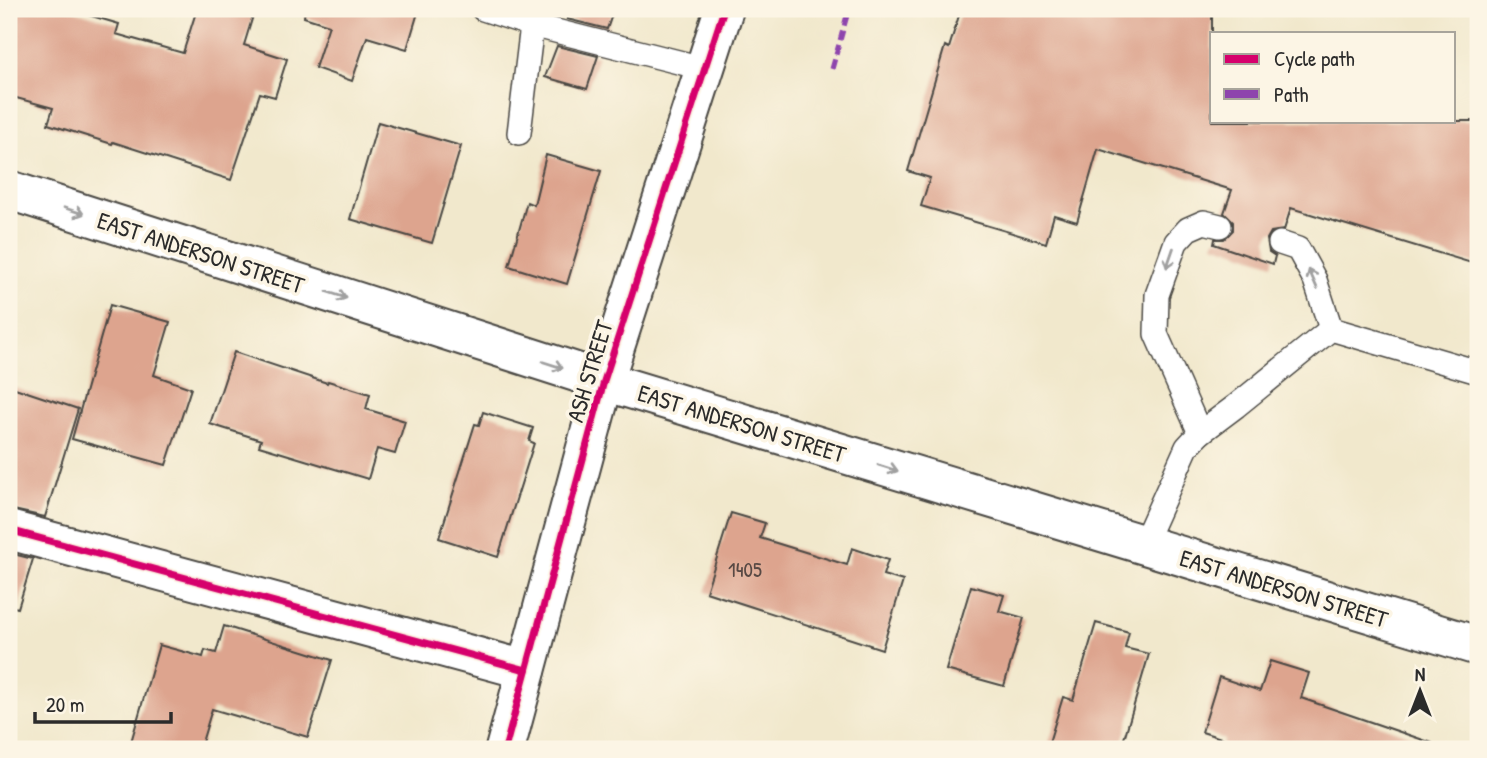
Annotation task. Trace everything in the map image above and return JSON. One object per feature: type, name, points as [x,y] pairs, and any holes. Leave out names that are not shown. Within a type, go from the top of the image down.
[{"type":"main road","name":"ASH STREET","points":[[505,749],[604,382],[724,9]]},
{"type":"main road","name":"EAST ANDERSON STREET","points":[[9,190],[604,382],[1478,646]]},
{"type":"main road","points":[[9,530],[526,670]]},
{"type":"lane","points":[[483,9],[532,25],[706,69]]},
{"type":"lane","points":[[519,134],[532,25]]},
{"type":"lane","points":[[1200,433],[1156,334],[1157,295],[1176,242],[1188,229],[1204,222],[1220,226]]},
{"type":"lane","points":[[1280,243],[1298,250],[1315,280],[1331,329]]},
{"type":"lane","points":[[1143,545],[1187,447],[1200,433],[1331,329]]},
{"type":"lane","points":[[1331,329],[1478,372]]},
{"type":"building","points":[[9,9],[68,9],[119,24],[116,34],[183,53],[197,9],[255,9],[244,45],[287,59],[275,97],[260,93],[231,180],[48,124],[53,108],[9,96]]},
{"type":"building","points":[[305,9],[419,9],[407,49],[367,37],[352,81],[315,68],[329,25],[304,17]]},
{"type":"building","points":[[571,9],[614,9],[607,29],[567,19]]},
{"type":"building","points":[[961,9],[1212,9],[1210,122],[1478,121],[1478,265],[1291,208],[1284,230],[1271,232],[1267,239],[1269,252],[1275,256],[1273,264],[1214,244],[1215,239],[1224,239],[1233,230],[1233,222],[1224,213],[1232,190],[1098,149],[1077,222],[1054,215],[1046,243],[921,206],[930,178],[908,171],[945,46],[949,48]]},
{"type":"building","points":[[557,46],[598,56],[587,89],[545,77]]},
{"type":"building","points":[[378,122],[461,146],[432,243],[350,219]]},
{"type":"building","points":[[546,155],[601,171],[567,284],[509,266],[527,202],[534,205]]},
{"type":"building","points":[[110,305],[170,322],[154,375],[191,388],[166,465],[72,439]]},
{"type":"building","points":[[234,352],[327,383],[328,381],[370,394],[366,409],[405,421],[395,454],[377,449],[368,479],[259,446],[261,440],[210,424]]},
{"type":"building","points":[[9,386],[78,409],[45,517],[9,509]]},
{"type":"building","points":[[483,412],[533,428],[529,441],[534,443],[498,557],[439,538],[475,424],[479,425]]},
{"type":"building","points":[[731,513],[765,523],[760,538],[847,565],[852,548],[888,560],[883,575],[903,581],[882,649],[706,592]]},
{"type":"building","points":[[9,553],[33,559],[18,608],[9,606]]},
{"type":"building","points":[[971,586],[1004,595],[999,611],[1024,618],[1004,686],[946,670]]},
{"type":"building","points":[[1096,623],[1129,632],[1125,648],[1149,654],[1121,749],[1047,749],[1063,697],[1073,700]]},
{"type":"building","points":[[224,626],[332,660],[308,737],[212,709],[200,749],[129,749],[159,645],[203,657],[205,650],[216,653]]},
{"type":"building","points":[[1270,661],[1309,673],[1301,698],[1432,743],[1431,749],[1221,749],[1224,739],[1202,732],[1219,677],[1260,691]]},
{"type":"marked path","points":[[832,69],[848,12]]},
{"type":"cycle path","points":[[505,749],[604,381],[724,9]]},
{"type":"cycle path","points":[[9,530],[526,670]]}]
